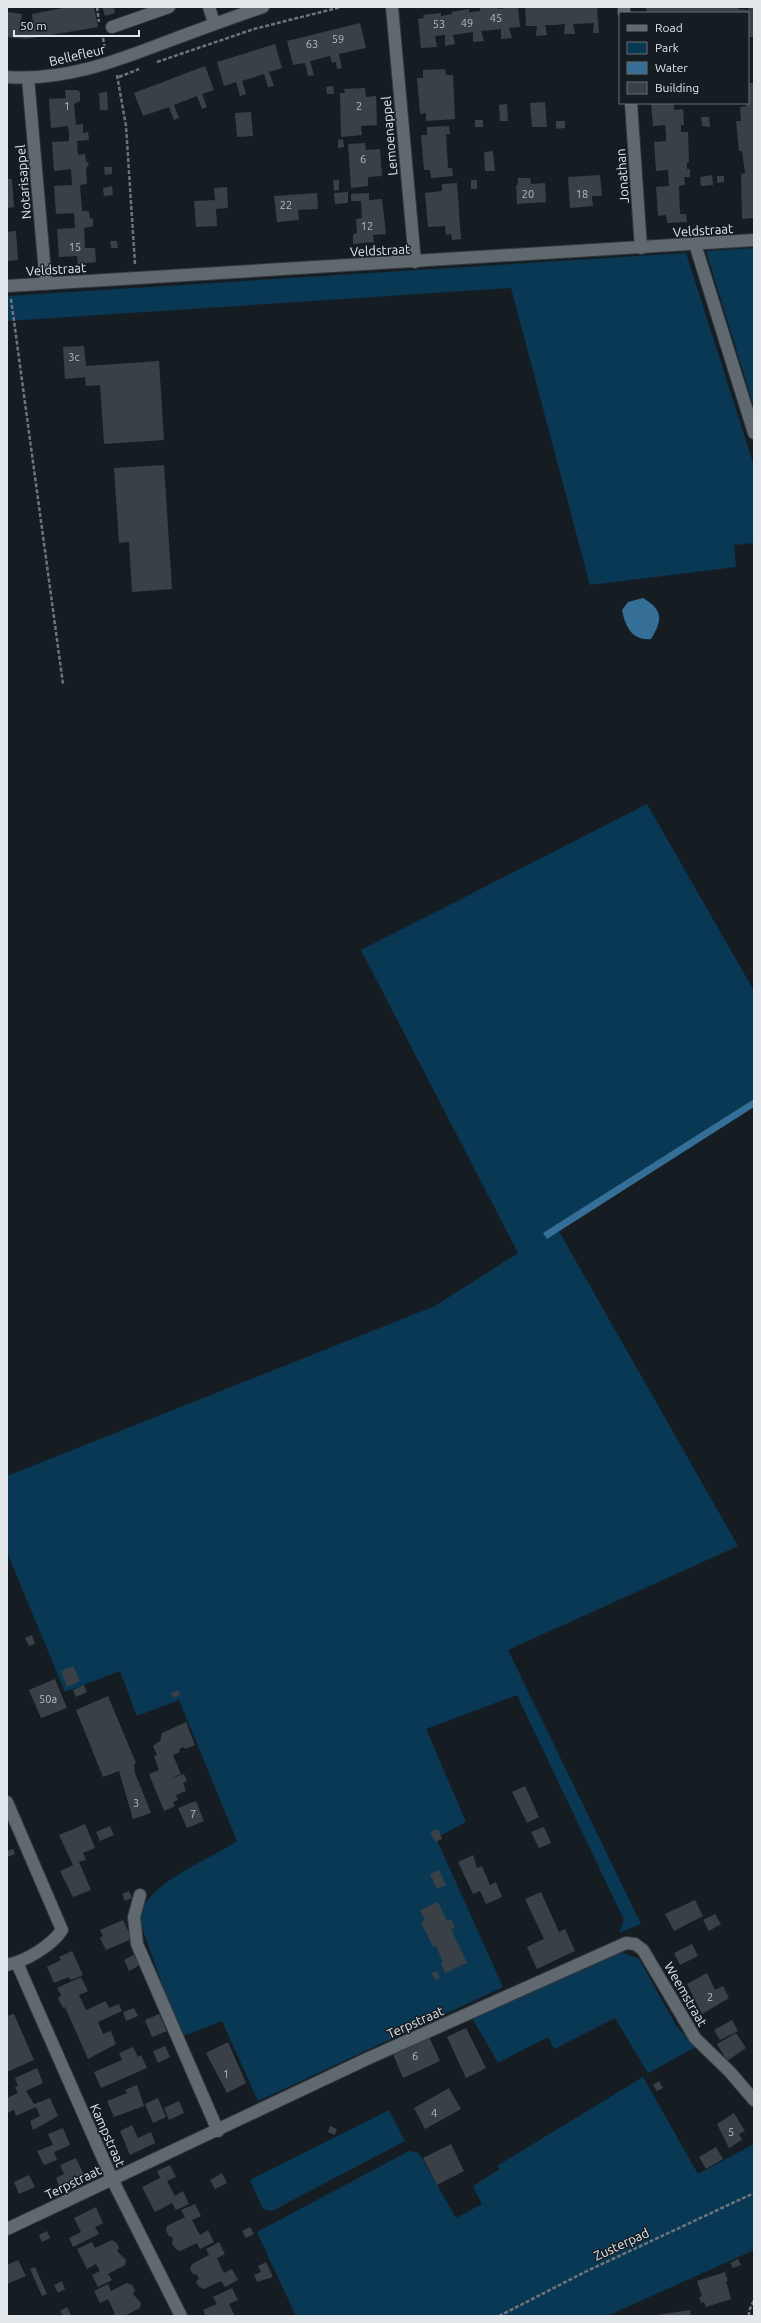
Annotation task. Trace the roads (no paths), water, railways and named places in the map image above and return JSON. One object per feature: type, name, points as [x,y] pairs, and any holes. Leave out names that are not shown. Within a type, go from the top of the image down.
[{"type":"street","points":[[112,28],[169,7]]},
{"type":"street","points":[[209,7],[214,23]]},
{"type":"street","name":"Bellefleur","points":[[7,77],[28,78],[78,72],[109,64],[214,23],[263,7]]},
{"type":"street","name":"Lemoenappel","points":[[392,7],[415,262]]},
{"type":"street","name":"Notarisappel","points":[[28,78],[46,284]]},
{"type":"street","name":"Jonathan","points":[[631,104],[641,248]]},
{"type":"street","name":"Veldstraat","points":[[8,286],[754,240]]},
{"type":"street","points":[[695,244],[754,434]]},
{"type":"street","name":"Kampstraat","points":[[7,1802],[62,1930],[56,1938],[12,1964],[112,2179],[181,2316]]},
{"type":"street","points":[[140,1895],[134,1916],[137,1944],[218,2131]]},
{"type":"street","name":"Terpstraat","points":[[7,2229],[218,2131],[369,2058],[626,1943]]},
{"type":"street","name":"Weemstraat","points":[[626,1943],[635,1944],[643,1950],[695,2038],[730,2072],[754,2100]]},
{"type":"water","points":[[643,598],[650,602],[659,616],[658,626],[651,639],[639,638],[630,631],[625,622],[622,610],[628,602]]},
{"type":"water","points":[[754,1099],[754,1107],[547,1239],[543,1233]]}]
